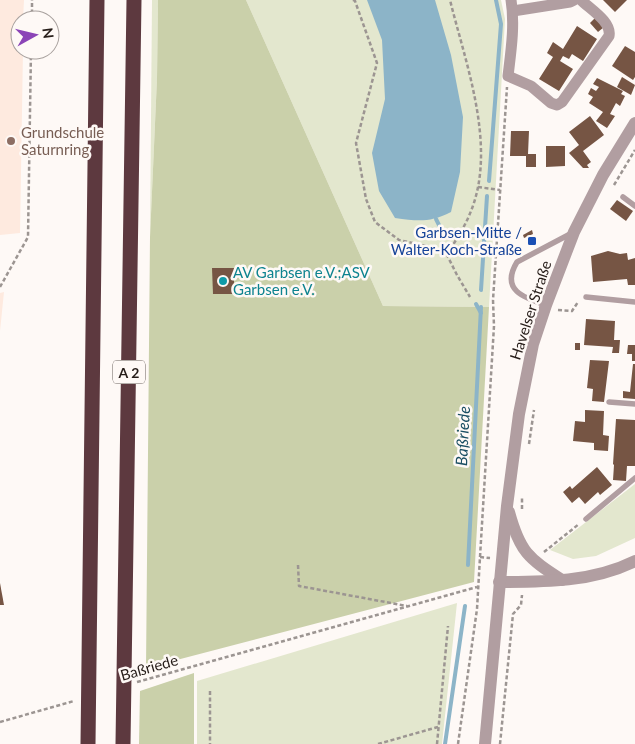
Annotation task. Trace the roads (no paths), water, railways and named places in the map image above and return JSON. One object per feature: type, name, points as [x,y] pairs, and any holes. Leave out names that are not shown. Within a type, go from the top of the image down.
[{"type":"highway","name":"A 2","points":[[88,744],[97,0]]},
{"type":"highway","name":"A 2","points":[[123,744],[134,0]]},
{"type":"street","points":[[574,0],[570,2],[512,6],[512,42],[508,76],[531,86],[557,105],[562,102],[606,42],[610,32],[607,24],[581,0]]},
{"type":"street","name":"Havelser Straße","points":[[485,744],[507,506],[519,414],[533,344],[574,232],[603,175],[635,123]]},
{"type":"street","points":[[507,506],[520,546],[534,562],[562,580]]},
{"type":"street","points":[[499,582],[562,580],[587,577],[608,572],[635,560]]},
{"type":"lane","points":[[622,197],[635,206]]},
{"type":"lane","points":[[546,305],[527,300],[516,291],[512,285],[512,270],[517,262],[574,232]]},
{"type":"lane","points":[[586,297],[635,302]]},
{"type":"lane","points":[[609,402],[635,404]]},
{"type":"lane","points":[[586,519],[635,478]]},
{"type":"water","points":[[367,0],[435,0],[451,55],[463,117],[460,172],[451,212],[430,220],[395,218],[379,191],[372,153],[385,99],[382,40]]},
{"type":"waterway","name":"Baßriede","points":[[489,181],[501,24],[496,0]]},
{"type":"waterway","name":"Baßriede","points":[[481,290],[487,196]]},
{"type":"waterway","points":[[436,219],[443,233]]},
{"type":"waterway","name":"Baßriede","points":[[476,304],[481,313]]},
{"type":"waterway","name":"Baßriede","points":[[468,565],[481,307]]},
{"type":"waterway","name":"Baßriede","points":[[445,744],[465,606]]},
{"type":"place","name":"Grundschule Saturnring","points":[[11,141]]},
{"type":"place","name":"Garbsen-Mitte / Walter-Koch-Straße","points":[[532,241]]},
{"type":"place","name":"AV Garbsen e.V.;ASV Garbsen e.V.","points":[[223,281]]}]
